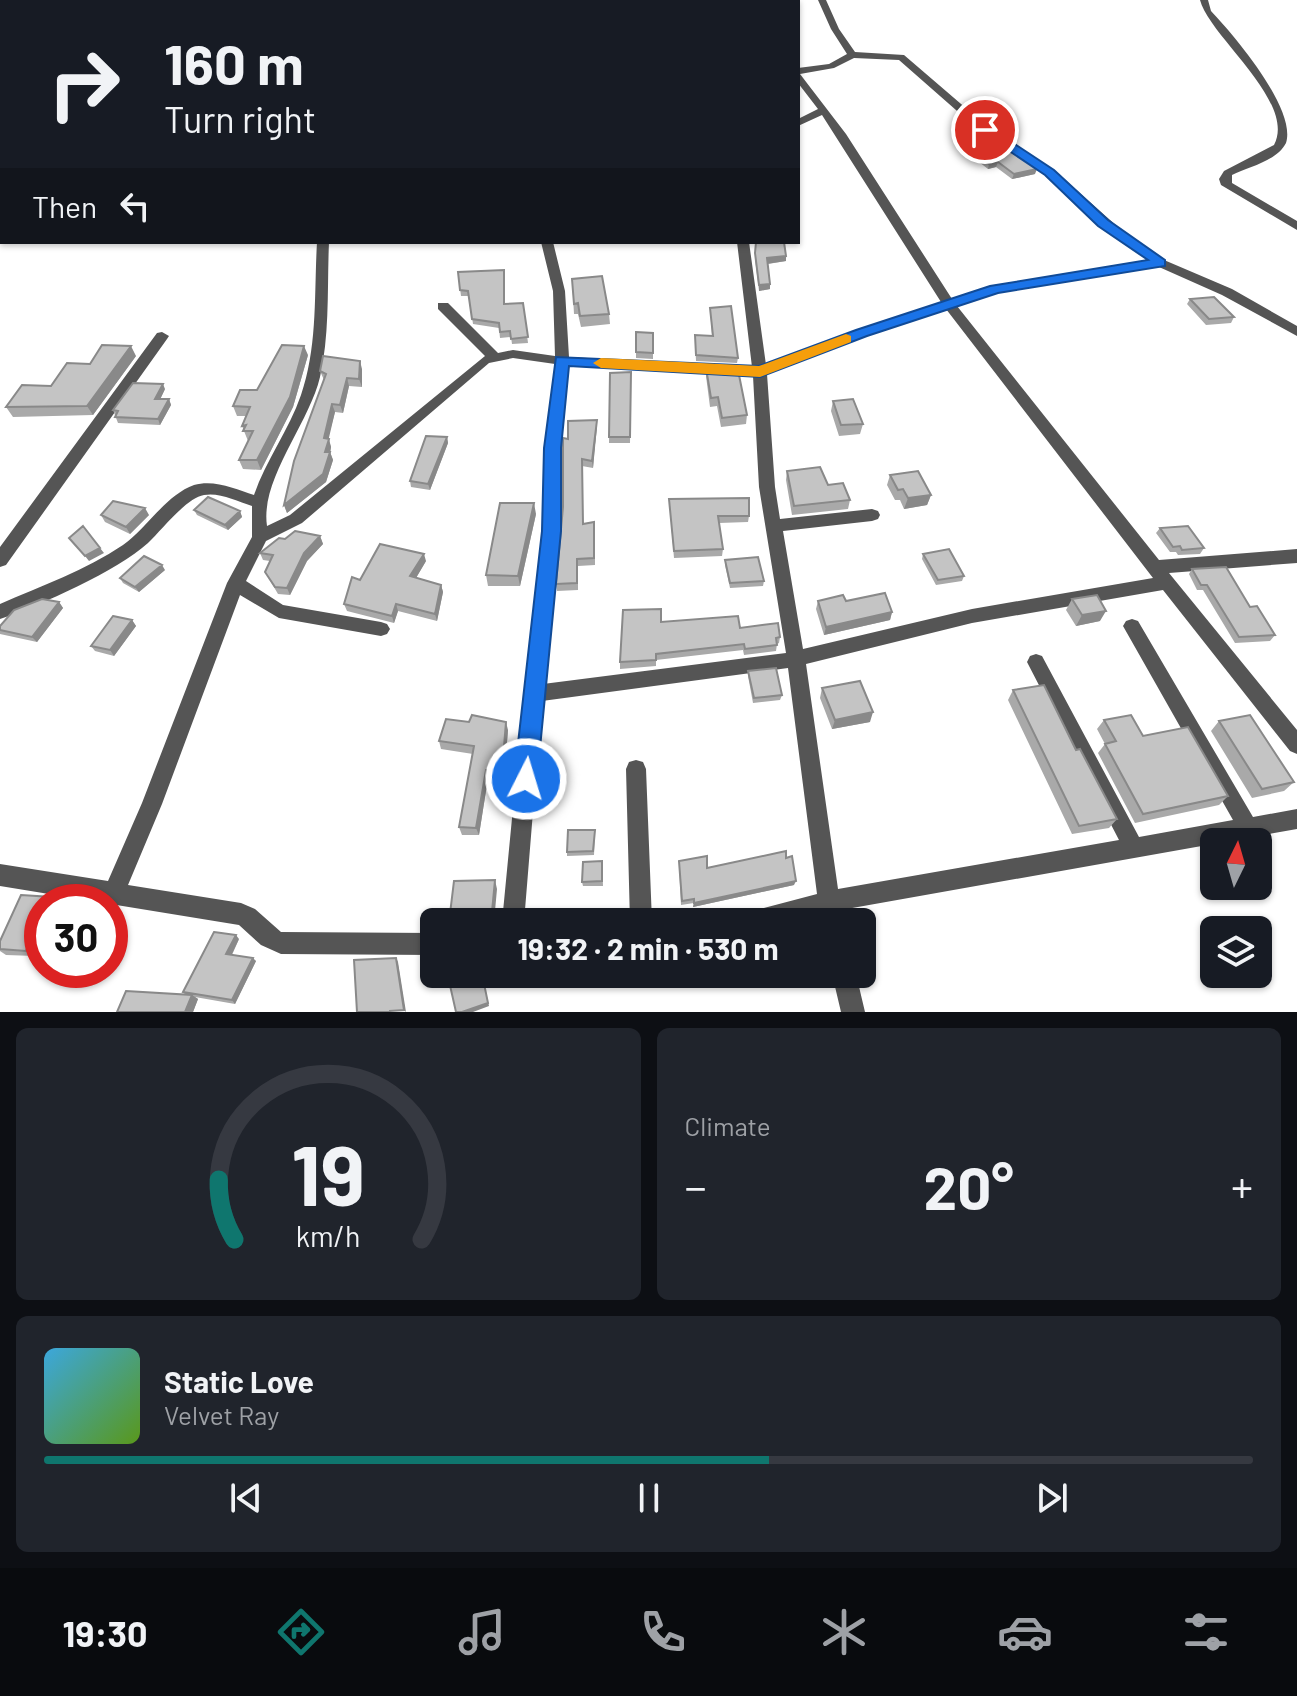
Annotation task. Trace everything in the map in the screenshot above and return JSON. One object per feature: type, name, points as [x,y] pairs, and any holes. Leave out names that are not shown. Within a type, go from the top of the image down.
[{"type":"street","points":[[822,0],[835,29],[852,55]]},
{"type":"street","points":[[1204,0],[1207,12],[1252,61],[1271,88],[1283,113],[1286,135],[1274,150],[1236,168],[1225,179],[1234,192],[1297,226]]},
{"type":"street","points":[[800,74],[831,66],[852,55],[892,54],[910,62],[923,78],[985,130],[1050,172],[1103,223],[1160,263],[1218,288],[1297,332]]},
{"type":"street","points":[[800,77],[852,150],[948,303],[1038,421],[1297,745]]},
{"type":"street","points":[[800,122],[822,111]]},
{"type":"street","points":[[260,537],[255,517],[258,502],[309,394],[316,365],[323,244]]},
{"type":"street","points":[[514,908],[533,694],[552,531],[552,448],[562,361],[559,291],[547,244]]},
{"type":"street","points":[[743,244],[760,372],[767,487],[796,659],[829,908]]},
{"type":"street","points":[[117,884],[152,804],[236,583],[260,537],[296,519],[466,375],[494,357],[513,354],[562,361],[760,372],[948,303],[1040,280],[1160,263]]},
{"type":"street","points":[[443,306],[494,357]]},
{"type":"street","points":[[0,560],[162,336]]},
{"type":"street","points":[[0,612],[103,565],[126,551],[146,538],[194,492],[210,489],[258,502]]},
{"type":"street","points":[[773,526],[872,515]]},
{"type":"street","points":[[533,694],[796,659],[1162,574],[1297,556]]},
{"type":"street","points":[[236,583],[279,611],[381,629]]},
{"type":"street","points":[[1132,626],[1248,827]]},
{"type":"street","points":[[1036,662],[1134,848]]},
{"type":"street","points":[[636,769],[641,908]]},
{"type":"street","points":[[849,908],[1134,848],[1297,819]]},
{"type":"street","points":[[0,875],[60,884]]},
{"type":"street","points":[[128,894],[241,914],[252,920],[265,936],[281,943],[420,944]]},
{"type":"street","points":[[847,988],[853,1012]]},
{"type":"building","points":[[996,140],[1037,169],[1014,174],[998,162],[989,164],[966,146]]},
{"type":"building","points":[[756,244],[784,244],[786,256],[767,258],[770,284],[759,285]]},
{"type":"building","points":[[504,270],[504,304],[523,303],[528,337],[511,339],[510,331],[500,332],[499,323],[472,319],[468,291],[460,290],[458,272]]},
{"type":"building","points":[[602,276],[609,314],[580,316],[578,303],[574,304],[572,279]]},
{"type":"building","points":[[1214,297],[1234,317],[1209,319],[1190,299]]},
{"type":"building","points":[[731,306],[738,358],[696,355],[695,335],[713,336],[710,308]]},
{"type":"building","points":[[636,332],[653,333],[653,353],[636,352]]},
{"type":"building","points":[[102,345],[131,346],[87,406],[6,407],[22,385],[51,386],[67,363],[90,364]]},
{"type":"building","points":[[282,345],[304,346],[290,397],[257,460],[239,460],[253,431],[243,431],[246,425],[242,426],[250,407],[233,406],[240,390],[257,390]]},
{"type":"building","points":[[323,356],[360,361],[359,379],[347,378],[340,405],[332,404],[324,438],[329,439],[325,452],[330,452],[323,474],[284,505],[294,461],[326,374],[320,371]]},
{"type":"building","points":[[706,368],[738,370],[747,415],[722,418],[718,397],[711,398]]},
{"type":"building","points":[[631,372],[630,437],[609,437],[610,373]]},
{"type":"building","points":[[133,383],[163,384],[155,399],[169,399],[158,419],[115,417],[118,411],[113,410]]},
{"type":"building","points":[[853,399],[863,424],[841,425],[833,401]]},
{"type":"building","points":[[597,420],[592,461],[582,459],[583,524],[594,522],[594,558],[577,559],[577,583],[556,584],[563,507],[563,438],[568,439],[568,421]]},
{"type":"building","points":[[426,436],[447,437],[428,484],[410,481]]},
{"type":"building","points":[[820,467],[828,485],[843,483],[850,500],[794,506],[787,471]]},
{"type":"building","points":[[918,471],[931,495],[908,498],[903,489],[898,490],[890,475]]},
{"type":"building","points":[[208,497],[240,511],[225,525],[194,510]]},
{"type":"building","points":[[749,498],[749,516],[718,516],[723,549],[674,551],[669,499]]},
{"type":"building","points":[[113,501],[145,508],[126,527],[101,515]]},
{"type":"building","points":[[500,503],[534,503],[518,576],[486,575]]},
{"type":"building","points":[[83,526],[100,548],[85,556],[69,538]]},
{"type":"building","points":[[1188,526],[1204,548],[1182,550],[1180,546],[1173,547],[1160,528]]},
{"type":"building","points":[[295,531],[320,536],[304,553],[287,588],[275,587],[265,572],[273,555],[260,553],[279,538],[285,539]]},
{"type":"building","points":[[380,544],[424,554],[410,576],[441,585],[435,614],[396,604],[392,616],[344,604],[352,577],[360,580]]},
{"type":"building","points":[[949,549],[964,576],[938,580],[923,554]]},
{"type":"building","points":[[144,556],[162,565],[135,587],[120,578]]},
{"type":"building","points":[[758,557],[764,581],[730,583],[725,560]]},
{"type":"building","points":[[1226,567],[1250,607],[1257,606],[1275,635],[1239,637],[1207,585],[1201,585],[1192,569]]},
{"type":"building","points":[[885,593],[892,612],[826,627],[818,601],[843,595],[846,601]]},
{"type":"building","points":[[1097,595],[1106,611],[1082,615],[1072,599]]},
{"type":"building","points":[[42,599],[59,602],[32,637],[0,630],[14,610]]},
{"type":"building","points":[[661,609],[661,622],[738,616],[740,628],[778,623],[780,637],[776,638],[777,645],[745,649],[744,644],[656,654],[656,660],[620,662],[623,610]]},
{"type":"building","points":[[113,616],[132,620],[110,650],[91,646]]},
{"type":"building","points":[[776,668],[782,695],[754,698],[748,671]]},
{"type":"building","points":[[860,681],[873,712],[835,720],[822,688]]},
{"type":"building","points":[[1044,685],[1076,750],[1080,749],[1117,819],[1079,826],[1013,690]]},
{"type":"building","points":[[472,715],[506,722],[502,771],[486,770],[476,828],[459,827],[474,746],[439,741],[446,719],[469,722]]},
{"type":"building","points":[[1131,715],[1143,736],[1188,727],[1228,796],[1143,814],[1105,744],[1116,741],[1104,720]]},
{"type":"building","points":[[1250,715],[1294,782],[1262,789],[1219,721]]},
{"type":"building","points":[[568,830],[595,830],[593,851],[567,852]]},
{"type":"building","points":[[786,851],[786,858],[792,856],[796,881],[694,903],[694,899],[682,901],[679,861],[707,856],[707,868]]},
{"type":"building","points":[[602,861],[602,881],[582,882],[583,862]]},
{"type":"building","points":[[495,880],[492,908],[451,908],[454,881]]},
{"type":"building","points":[[21,895],[24,895],[24,951],[0,949],[0,941]]},
{"type":"building","points":[[214,932],[236,935],[226,954],[253,958],[232,1000],[183,992]]},
{"type":"building","points":[[396,958],[404,1010],[357,1012],[354,960]]},
{"type":"building","points":[[451,988],[485,988],[488,1003],[456,1012]]},
{"type":"building","points":[[126,991],[192,995],[185,1012],[117,1012]]},
{"type":"slow traffic","points":[[601,363],[760,372],[846,339]]},
{"type":"route","points":[[526,779],[552,531],[552,448],[562,361],[760,372],[861,333],[995,289],[1160,263],[1103,223],[1050,172],[985,130]]}]
